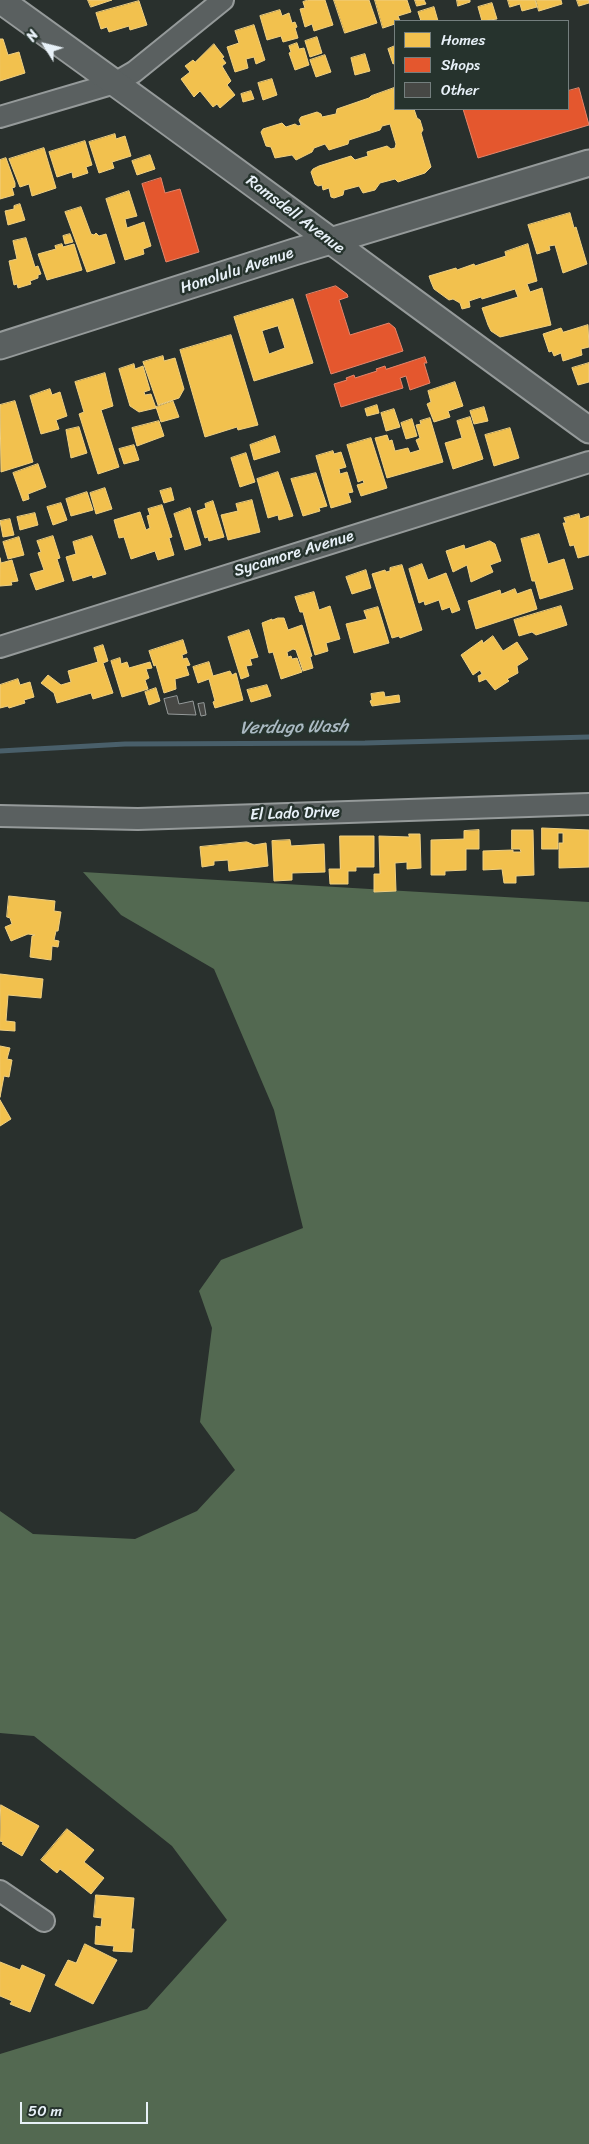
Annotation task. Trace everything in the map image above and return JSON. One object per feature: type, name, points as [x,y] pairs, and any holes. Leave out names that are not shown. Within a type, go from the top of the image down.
[{"type":"street","name":"Ramsdell Avenue","points":[[0,0],[589,430]]},
{"type":"street","points":[[0,117],[115,83],[134,72],[224,0]]},
{"type":"street","name":"Honolulu Avenue","points":[[0,346],[330,241],[589,163]]},
{"type":"street","name":"Sycamore Avenue","points":[[0,646],[589,462]]},
{"type":"street","name":"El Lado Drive","points":[[0,816],[138,819],[589,804]]},
{"type":"street","points":[[0,1891],[44,1921]]},
{"type":"green space","points":[[83,872],[589,902],[589,2144],[0,2144],[0,2054],[147,2009],[227,1920],[172,1846],[34,1736],[0,1733],[0,1511],[33,1534],[135,1539],[197,1511],[235,1470],[200,1422],[212,1328],[199,1291],[221,1260],[303,1228],[274,1110],[214,969],[121,915]]},
{"type":"building: Homes","points":[[88,0],[112,0],[91,7]]},
{"type":"building: Homes","points":[[308,0],[325,0],[333,25],[314,31],[312,24],[305,27],[300,9],[305,8],[303,2]]},
{"type":"building: Homes","points":[[334,0],[369,0],[377,23],[345,33]]},
{"type":"building: Homes","points":[[375,0],[407,0],[411,12],[398,16],[400,20],[394,20],[394,24],[383,28]]},
{"type":"building: Homes","points":[[415,0],[424,0],[426,4],[417,6]]},
{"type":"building: Homes","points":[[457,0],[470,0],[470,2],[458,6]]},
{"type":"building: Homes","points":[[508,0],[535,0],[537,7],[522,11],[520,4],[510,7]]},
{"type":"building: Homes","points":[[536,0],[561,0],[562,4],[539,11]]},
{"type":"building: Homes","points":[[577,0],[589,0],[589,3],[579,6]]},
{"type":"building: Homes","points":[[139,1],[147,25],[130,30],[129,26],[109,32],[107,27],[101,29],[96,13]]},
{"type":"building: Homes","points":[[492,3],[497,19],[482,20],[478,7]]},
{"type":"building: Homes","points":[[434,7],[438,20],[421,20],[418,12]]},
{"type":"building: Homes","points":[[280,10],[282,16],[289,13],[292,23],[295,22],[298,38],[283,42],[281,36],[267,40],[260,16]]},
{"type":"building: Homes","points":[[254,25],[265,60],[256,64],[254,57],[246,59],[248,68],[235,72],[227,47],[239,43],[235,31]]},
{"type":"building: Homes","points":[[317,37],[322,53],[310,57],[305,41]]},
{"type":"building: Homes","points":[[0,39],[3,39],[8,55],[19,52],[25,73],[0,81]]},
{"type":"building: Homes","points":[[297,43],[299,49],[304,48],[309,65],[295,70],[289,53],[291,52],[289,46]]},
{"type":"building: Homes","points":[[214,44],[224,57],[222,58],[226,63],[222,66],[231,81],[227,85],[235,95],[220,108],[217,104],[213,107],[200,91],[194,97],[181,79],[190,72],[185,66],[193,60],[195,62]]},
{"type":"building: Homes","points":[[394,46],[393,64],[388,49]]},
{"type":"building: Homes","points":[[365,54],[370,71],[355,75],[351,58]]},
{"type":"building: Homes","points":[[325,55],[331,72],[316,77],[310,60]]},
{"type":"building: Homes","points":[[272,79],[277,95],[263,100],[258,83]]},
{"type":"building: Homes","points":[[394,88],[394,110],[414,110],[423,130],[421,133],[431,167],[425,173],[398,182],[395,179],[380,183],[375,190],[363,193],[359,186],[344,190],[343,195],[334,198],[331,197],[329,188],[323,190],[322,185],[318,186],[315,184],[311,172],[319,166],[351,156],[355,160],[368,156],[367,152],[387,146],[391,149],[395,148],[396,144],[390,124],[382,126],[380,130],[349,140],[348,144],[329,150],[325,144],[314,148],[312,152],[296,160],[292,155],[275,158],[271,147],[266,146],[261,132],[263,129],[282,123],[286,127],[295,124],[298,126],[301,125],[299,120],[301,117],[317,112],[322,117],[336,114],[337,109]]},
{"type":"building: Homes","points":[[251,91],[254,99],[243,102],[241,94]]},
{"type":"building: Homes","points":[[115,134],[116,139],[125,136],[131,156],[112,162],[114,168],[99,173],[89,142]]},
{"type":"building: Homes","points":[[85,141],[92,165],[86,167],[88,173],[73,178],[72,172],[57,177],[49,152]]},
{"type":"building: Homes","points":[[44,148],[56,188],[32,196],[29,184],[20,187],[9,159]]},
{"type":"building: Homes","points":[[150,155],[155,169],[137,175],[132,161]]},
{"type":"building: Homes","points":[[6,158],[15,183],[15,187],[12,188],[14,195],[0,199],[0,160]]},
{"type":"building: Homes","points":[[129,191],[137,216],[125,219],[127,228],[144,222],[151,246],[143,249],[144,254],[125,260],[106,199]]},
{"type":"building: Homes","points":[[20,204],[25,220],[8,225],[5,211],[14,209],[14,206]]},
{"type":"building: Homes","points":[[81,207],[91,234],[94,235],[96,233],[99,236],[106,234],[115,263],[87,272],[65,212]]},
{"type":"building: Homes","points":[[570,213],[587,264],[563,273],[555,245],[549,246],[550,250],[537,254],[528,225]]},
{"type":"building: Homes","points":[[70,234],[73,242],[65,244],[63,236]]},
{"type":"building: Homes","points":[[26,238],[35,267],[38,266],[41,274],[38,275],[38,278],[30,281],[31,284],[18,288],[17,284],[14,285],[9,261],[17,259],[13,241]]},
{"type":"building: Homes","points":[[62,244],[63,247],[74,244],[82,270],[47,280],[38,254],[56,249],[55,246]]},
{"type":"building: Homes","points":[[528,244],[537,281],[527,284],[530,292],[542,288],[551,325],[500,337],[491,331],[482,308],[518,297],[515,289],[469,301],[470,307],[462,309],[460,303],[453,299],[449,300],[434,289],[429,276],[474,264],[475,266],[506,256],[505,252]]},
{"type":"building: Homes","points":[[293,299],[313,363],[254,381],[234,317]],"holes":[[[278,326],[285,348],[269,354],[262,331]]]},
{"type":"building: Homes","points":[[588,325],[589,347],[581,349],[582,355],[563,361],[561,353],[554,356],[552,351],[549,352],[543,334],[561,328],[563,332]]},
{"type":"building: Homes","points":[[231,335],[258,425],[238,430],[237,427],[205,437],[180,350]]},
{"type":"building: Homes","points":[[163,356],[164,361],[175,358],[184,389],[179,398],[158,405],[143,362]]},
{"type":"building: Homes","points":[[589,363],[589,382],[578,385],[572,368]]},
{"type":"building: Homes","points":[[134,364],[135,369],[143,366],[150,390],[144,392],[145,395],[151,394],[156,408],[139,412],[130,406],[119,369]]},
{"type":"building: Homes","points":[[105,373],[113,406],[101,410],[119,467],[98,474],[79,414],[84,412],[75,382]]},
{"type":"building: Homes","points":[[455,382],[463,406],[448,411],[450,417],[434,422],[427,404],[431,402],[428,391]]},
{"type":"building: Homes","points":[[50,389],[52,395],[60,392],[67,416],[56,420],[59,429],[41,434],[30,396]]},
{"type":"building: Homes","points":[[15,401],[33,462],[1,472],[0,405]]},
{"type":"building: Homes","points":[[173,401],[179,417],[161,422],[156,407]]},
{"type":"building: Homes","points":[[377,405],[379,413],[367,416],[365,409]]},
{"type":"building: Homes","points":[[484,407],[488,421],[474,424],[470,411]]},
{"type":"building: Homes","points":[[394,409],[400,427],[386,431],[381,413]]},
{"type":"building: Homes","points":[[470,417],[483,459],[453,469],[445,443],[462,438],[457,421]]},
{"type":"building: Homes","points":[[430,418],[443,462],[387,478],[375,438],[387,435],[389,441],[392,440],[395,451],[408,448],[410,453],[420,450],[416,440],[420,438],[416,425],[421,424],[420,421]]},
{"type":"building: Homes","points":[[412,419],[417,436],[406,439],[401,423]]},
{"type":"building: Homes","points":[[159,421],[164,436],[137,446],[132,428]]},
{"type":"building: Homes","points":[[79,427],[87,453],[71,458],[66,430]]},
{"type":"building: Homes","points":[[510,428],[519,458],[494,466],[485,435]]},
{"type":"building: Homes","points":[[275,436],[280,452],[254,460],[250,445]]},
{"type":"building: Homes","points":[[371,438],[387,488],[361,496],[357,485],[364,483],[363,480],[358,482],[347,445]]},
{"type":"building: Homes","points":[[134,445],[139,460],[124,464],[119,449]]},
{"type":"building: Homes","points":[[333,451],[334,454],[341,452],[346,467],[339,469],[340,474],[347,472],[353,492],[348,493],[351,502],[331,508],[316,456]]},
{"type":"building: Homes","points":[[246,453],[255,482],[240,487],[231,458]]},
{"type":"building: Homes","points":[[38,464],[46,487],[28,494],[29,499],[23,501],[13,473]]},
{"type":"building: Homes","points":[[278,472],[293,516],[279,520],[278,515],[268,518],[257,479]]},
{"type":"building: Homes","points":[[316,473],[327,506],[319,508],[320,511],[303,516],[291,479]]},
{"type":"building: Homes","points":[[105,488],[112,509],[96,514],[90,493]]},
{"type":"building: Homes","points":[[171,488],[174,500],[164,503],[160,491]]},
{"type":"building: Homes","points":[[87,492],[93,510],[71,516],[66,499]]},
{"type":"building: Homes","points":[[252,500],[260,532],[228,540],[221,515],[238,511],[236,504]]},
{"type":"building: Homes","points":[[213,501],[224,537],[209,541],[208,537],[205,538],[197,511],[206,508],[205,504]]},
{"type":"building: Homes","points":[[61,503],[67,520],[53,525],[47,507]]},
{"type":"building: Homes","points":[[162,505],[172,537],[169,538],[174,555],[158,560],[155,551],[131,559],[124,537],[119,538],[114,520],[140,512],[146,530],[150,528],[147,516],[150,515],[148,509]]},
{"type":"building: Homes","points":[[190,508],[201,545],[185,550],[174,514]]},
{"type":"building: Homes","points":[[35,513],[38,525],[20,530],[17,517]]},
{"type":"building: Homes","points":[[579,514],[580,519],[589,516],[589,555],[578,558],[574,545],[570,546],[563,523],[566,523],[564,518]]},
{"type":"building: Homes","points":[[10,519],[14,535],[3,537],[0,521]]},
{"type":"building: Homes","points":[[539,534],[548,564],[564,559],[573,589],[540,599],[535,581],[532,581],[521,539]]},
{"type":"building: Homes","points":[[53,536],[60,558],[57,559],[64,581],[36,590],[30,574],[44,570],[38,553],[41,552],[37,541]]},
{"type":"building: Homes","points":[[92,536],[106,574],[93,578],[92,575],[73,581],[66,557],[76,554],[73,542]]},
{"type":"building: Homes","points":[[19,537],[24,555],[8,559],[3,542]]},
{"type":"building: Homes","points":[[490,541],[495,544],[501,561],[490,565],[493,572],[471,582],[467,565],[453,572],[446,551],[464,545],[465,549]]},
{"type":"building: Homes","points":[[0,558],[1,563],[12,560],[18,581],[11,582],[12,585],[0,586]]},
{"type":"building: Homes","points":[[422,564],[428,580],[446,573],[460,610],[452,613],[450,607],[442,610],[439,600],[425,605],[424,601],[419,603],[409,569]]},
{"type":"building: Homes","points":[[402,565],[422,630],[400,638],[399,636],[392,638],[372,574],[385,570],[386,572],[390,571],[390,568]]},
{"type":"building: Homes","points":[[366,570],[371,588],[352,594],[346,577]]},
{"type":"building: Homes","points":[[515,589],[517,594],[531,589],[537,609],[476,629],[468,601],[500,590],[501,594]]},
{"type":"building: Homes","points":[[314,592],[319,610],[330,606],[340,639],[326,643],[328,651],[315,655],[303,612],[300,612],[295,597]]},
{"type":"building: Homes","points":[[561,606],[567,625],[536,635],[532,632],[519,636],[514,620]]},
{"type":"building: Homes","points":[[378,607],[389,643],[354,653],[346,624],[367,619],[364,611]]},
{"type":"building: Homes","points":[[284,618],[288,630],[302,625],[312,656],[310,657],[313,668],[303,671],[296,650],[293,649],[287,652],[288,657],[291,656],[292,659],[297,658],[302,672],[281,679],[273,652],[269,653],[262,623]]},
{"type":"building: Homes","points":[[249,630],[258,657],[250,659],[252,665],[246,666],[249,676],[241,679],[228,637]]},
{"type":"building: Homes","points":[[493,636],[503,651],[517,642],[528,659],[517,666],[518,673],[507,679],[509,681],[495,690],[486,679],[479,682],[478,676],[482,674],[480,670],[473,675],[461,655],[482,640],[483,643]]},
{"type":"building: Homes","points":[[183,640],[187,653],[182,655],[183,659],[187,658],[190,665],[186,666],[189,675],[175,679],[176,689],[164,693],[156,665],[154,666],[149,651]]},
{"type":"building: Homes","points":[[103,645],[108,661],[103,663],[113,693],[93,699],[91,693],[57,703],[54,693],[41,683],[48,675],[61,685],[71,682],[68,671],[98,662],[94,648]]},
{"type":"building: Homes","points":[[120,658],[121,664],[127,662],[129,668],[150,662],[152,668],[146,669],[149,678],[145,680],[148,689],[122,697],[111,661]]},
{"type":"building: Homes","points":[[209,662],[213,676],[230,671],[232,675],[236,673],[243,700],[215,708],[209,679],[198,683],[193,667]]},
{"type":"building: Homes","points":[[18,679],[20,685],[30,682],[34,697],[24,700],[25,703],[9,708],[8,706],[0,708],[0,685]]},
{"type":"building: Homes","points":[[267,685],[271,696],[251,702],[247,690]]},
{"type":"building: Homes","points":[[156,688],[160,701],[149,705],[145,692]]},
{"type":"building: Homes","points":[[384,692],[385,697],[399,695],[400,702],[372,706],[370,701],[372,700],[371,694]]},
{"type":"building: Homes","points":[[542,828],[589,830],[589,867],[559,868],[559,843],[563,843],[563,833],[558,833],[558,849],[542,849]]},
{"type":"building: Homes","points":[[479,830],[479,849],[466,849],[466,870],[445,871],[445,875],[431,875],[431,840],[464,839],[464,831]]},
{"type":"building: Homes","points":[[512,830],[533,830],[534,875],[516,876],[516,883],[504,883],[502,869],[483,870],[483,851],[513,850],[513,852],[521,852],[520,849],[512,849]]},
{"type":"building: Homes","points":[[409,834],[420,834],[421,868],[407,869],[407,862],[395,863],[396,891],[374,892],[374,874],[380,874],[379,836],[409,837]]},
{"type":"building: Homes","points":[[340,836],[374,836],[374,867],[356,867],[356,871],[348,871],[348,884],[330,884],[329,869],[340,869]]},
{"type":"building: Homes","points":[[290,840],[291,846],[324,844],[325,872],[292,873],[292,880],[274,881],[272,841]]},
{"type":"building: Homes","points":[[247,842],[254,845],[266,843],[268,866],[229,871],[228,860],[214,861],[214,865],[202,867],[200,847]]},
{"type":"building: Homes","points":[[9,896],[55,901],[54,911],[61,912],[58,931],[56,931],[54,940],[59,941],[58,947],[52,946],[51,960],[30,957],[32,936],[35,935],[28,934],[11,941],[5,927],[12,924],[10,918],[7,917]]},
{"type":"building: Homes","points":[[0,974],[43,979],[41,998],[8,995],[6,1021],[15,1022],[15,1031],[0,1030]]},
{"type":"building: Homes","points":[[0,1046],[10,1048],[7,1059],[12,1060],[9,1077],[4,1076],[0,1097]]},
{"type":"building: Homes","points":[[0,1100],[11,1119],[0,1126]]},
{"type":"building: Homes","points":[[1,1805],[39,1826],[22,1856],[0,1841]]},
{"type":"building: Homes","points":[[67,1829],[94,1850],[84,1862],[104,1878],[91,1894],[60,1869],[57,1873],[41,1860]]},
{"type":"building: Homes","points":[[96,1895],[134,1898],[131,1929],[134,1929],[132,1952],[113,1951],[114,1946],[95,1944],[96,1926],[101,1927],[102,1918],[94,1917]]},
{"type":"building: Homes","points":[[85,1944],[117,1960],[93,2004],[55,1985],[68,1960],[76,1963]]},
{"type":"building: Homes","points":[[0,1962],[20,1970],[22,1965],[45,1975],[30,2012],[10,2004],[12,2001],[0,1996]]},
{"type":"building: Shops","points":[[579,88],[589,125],[478,158],[463,110],[569,110],[569,91]]},
{"type":"building: Shops","points":[[161,178],[165,193],[180,189],[199,252],[166,262],[142,184]]},
{"type":"building: Shops","points":[[336,286],[347,294],[348,297],[339,300],[350,335],[389,323],[395,328],[403,351],[331,374],[306,295]]},
{"type":"building: Shops","points":[[425,357],[427,363],[424,363],[430,383],[410,390],[406,376],[400,378],[403,388],[341,407],[334,384],[347,380],[346,378],[354,375],[355,378],[377,371],[376,369],[385,366],[386,369]]},
{"type":"building: Other","points":[[177,696],[179,704],[193,701],[196,715],[168,714],[164,699]]},
{"type":"building: Other","points":[[204,703],[206,715],[201,716],[198,704]]},
{"type":"waterway","name":"Verdugo Wash","points":[[0,751],[125,744],[365,743],[589,737]]}]
